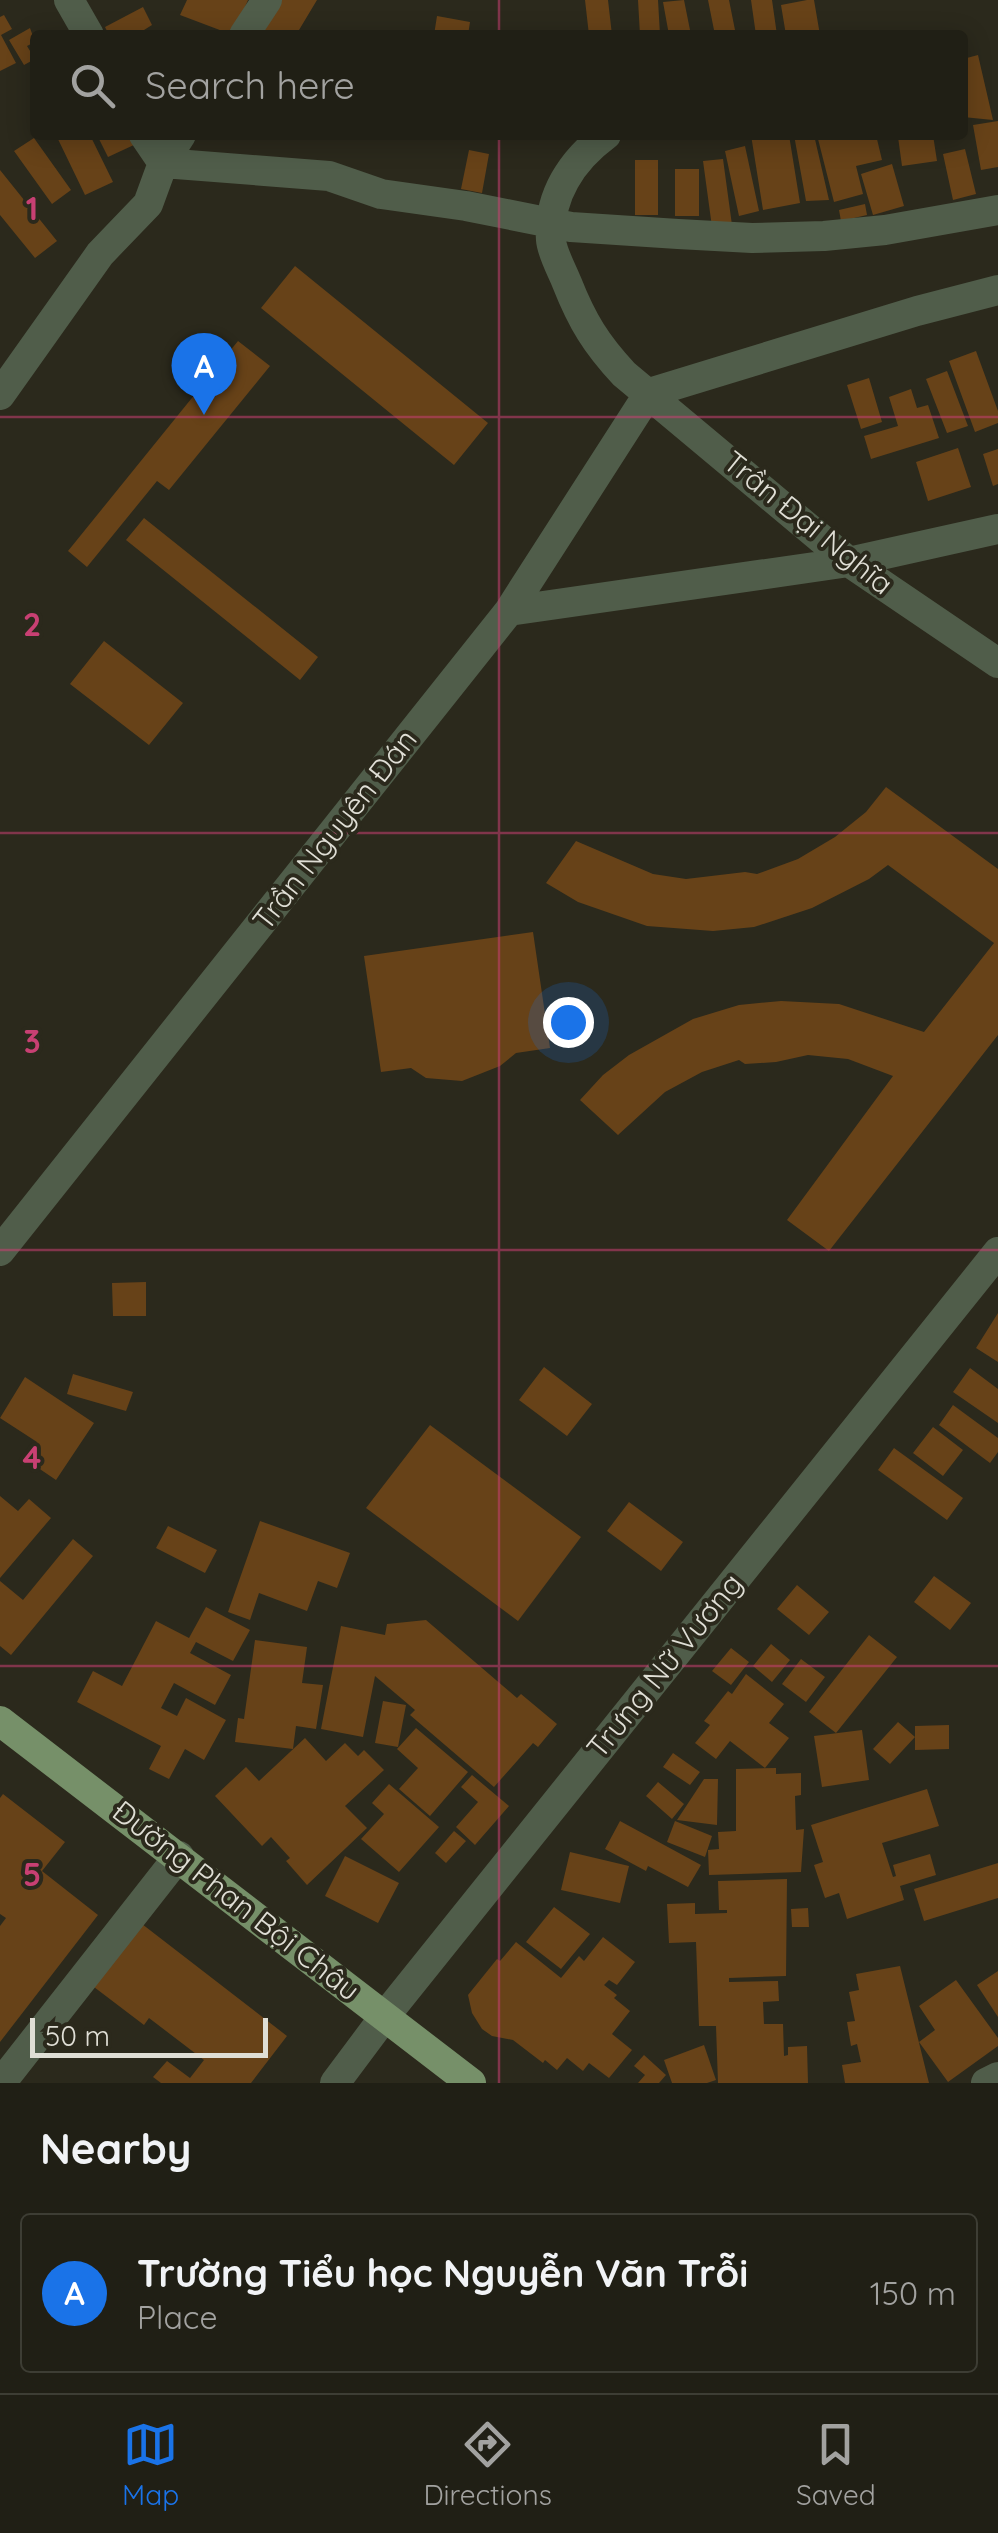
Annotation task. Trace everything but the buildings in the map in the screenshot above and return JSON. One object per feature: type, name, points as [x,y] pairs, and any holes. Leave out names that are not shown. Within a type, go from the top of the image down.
[{"type":"main road","name":"Đường Phan Bội Châu","points":[[0,1721],[471,2083]]},
{"type":"street","points":[[69,0],[86,30]]},
{"type":"street","points":[[247,30],[267,0]]},
{"type":"street","points":[[147,140],[163,163]]},
{"type":"street","points":[[0,395],[100,254],[148,204],[163,163],[177,140]]},
{"type":"street","points":[[553,224],[555,203],[572,163],[600,140]]},
{"type":"street","points":[[163,163],[329,176],[381,194],[553,224],[752,238],[886,230],[998,210]]},
{"type":"street","name":"Trần Đại Nghĩa","points":[[553,224],[551,242],[576,307],[595,344],[624,374],[849,562],[998,663]]},
{"type":"street","points":[[648,394],[916,311],[998,290]]},
{"type":"street","name":"Trần Nguyên Đán","points":[[0,1251],[508,611],[648,394]]},
{"type":"street","points":[[508,611],[849,562],[998,529]]},
{"type":"street","name":"Trưng Nữ Vương","points":[[335,2083],[997,1254]]},
{"type":"street","points":[[0,2083],[179,1856]]},
{"type":"street","points":[[986,2083],[998,2077]]},
{"type":"place","name":"Trường Tiểu học Nguyễn Văn Trỗi","points":[[204,415]]}]
